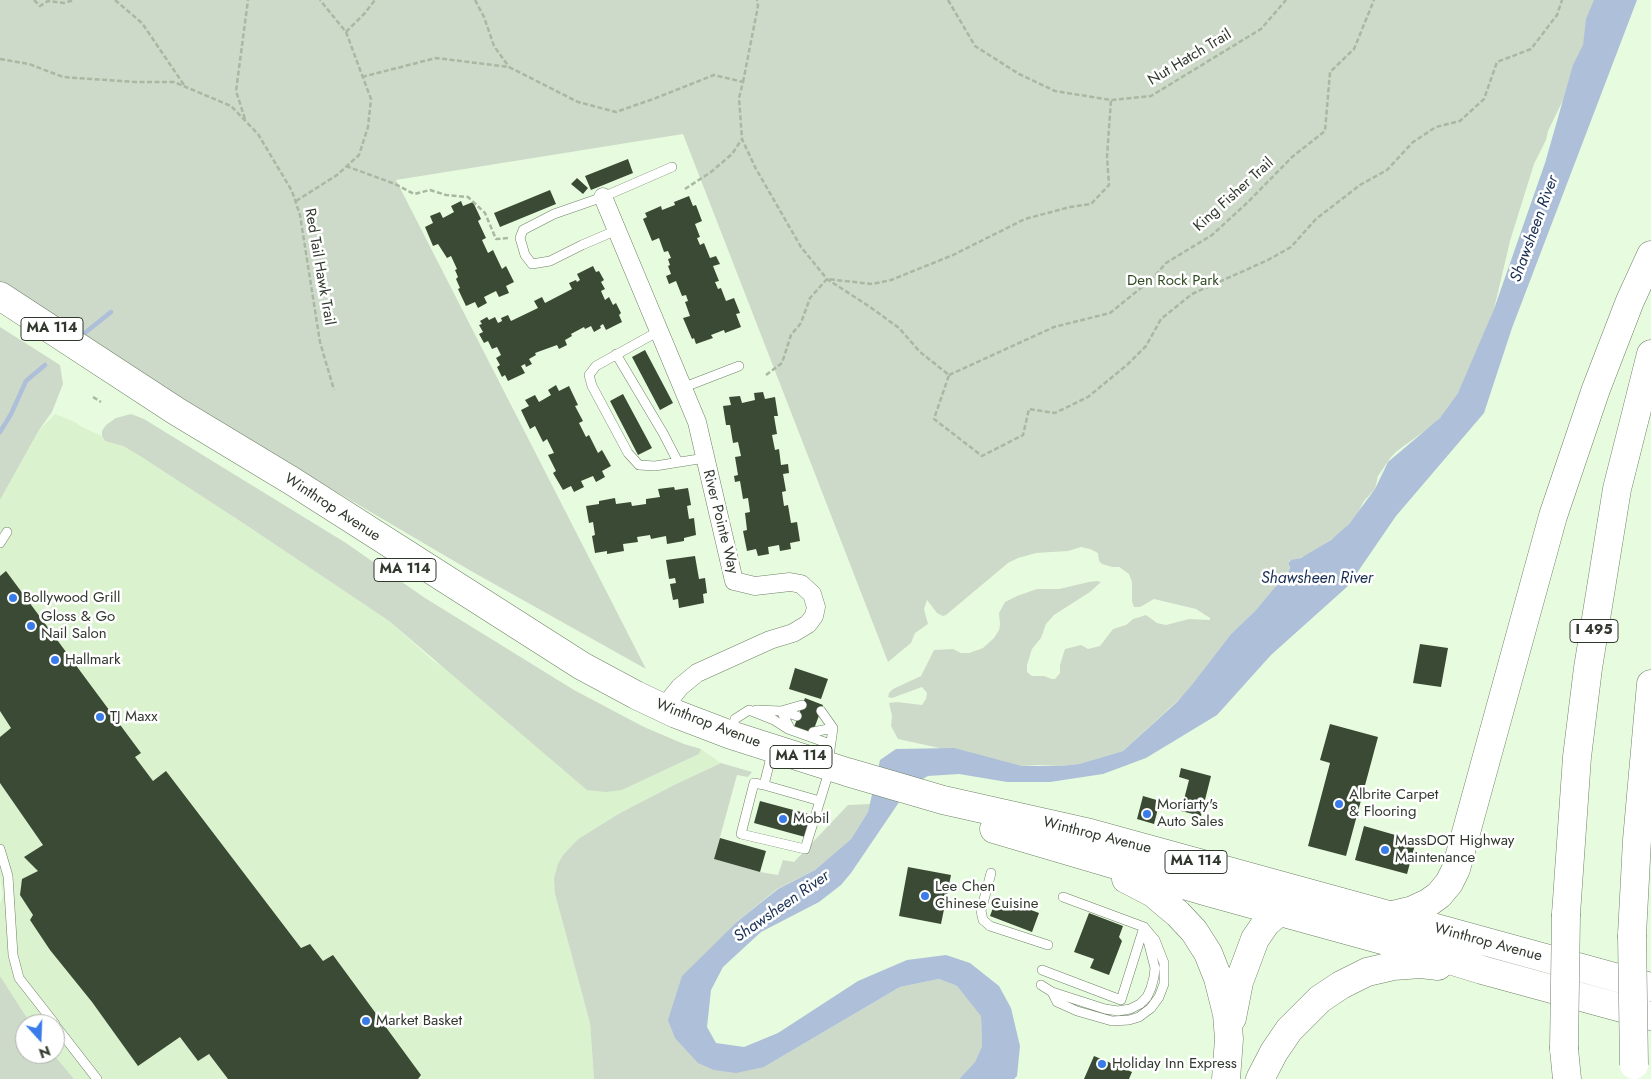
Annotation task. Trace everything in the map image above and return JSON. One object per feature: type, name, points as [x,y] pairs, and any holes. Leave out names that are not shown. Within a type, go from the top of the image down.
[{"type":"highway","points":[[1388,916],[1414,910],[1428,903],[1439,895],[1449,883],[1456,869],[1552,516],[1596,389],[1630,301],[1651,255]]},
{"type":"highway","name":"Winthrop Avenue","points":[[0,296],[176,411],[292,481],[574,661],[660,713]]},
{"type":"highway","name":"Winthrop Avenue","points":[[0,318],[93,378],[305,506],[606,694],[660,713],[728,741],[782,741],[826,772],[910,797],[1093,858],[1482,970],[1651,1016]]},
{"type":"highway","name":"I 495","points":[[1567,1079],[1564,1049],[1566,914],[1577,757],[1588,668],[1617,489],[1651,354]]},
{"type":"highway","points":[[1635,1072],[1632,935],[1634,879],[1651,684]]},
{"type":"highway","name":"Winthrop Avenue","points":[[910,797],[942,800],[1099,835],[1182,857],[1302,893],[1651,988]]},
{"type":"highway","points":[[1634,879],[1651,857]]},
{"type":"highway","points":[[1093,858],[1153,893],[1194,931],[1208,953],[1224,1000],[1228,1034],[1226,1079]]},
{"type":"highway","points":[[1228,1034],[1239,982],[1255,939],[1266,923],[1302,893]]},
{"type":"highway","points":[[1260,1079],[1288,1030],[1320,999],[1348,981],[1367,972],[1393,966],[1421,964],[1482,970]]},
{"type":"highway","points":[[1560,1079],[1564,1049]]},
{"type":"street","name":"River Pointe Way","points":[[603,197],[697,422],[734,581],[754,586],[790,582],[801,584],[812,594],[816,606],[814,616],[808,624],[793,633],[770,640],[698,673],[680,686],[660,713]]},
{"type":"lane","points":[[617,230],[550,261],[532,264],[525,254],[520,238],[523,230],[554,214],[603,197],[672,168]]},
{"type":"lane","points":[[659,331],[596,366],[589,375],[592,386],[628,452],[639,465],[655,466],[705,458]]},
{"type":"lane","points":[[616,354],[664,433],[678,462]]},
{"type":"lane","points":[[682,388],[739,366]]},
{"type":"lane","points":[[0,543],[8,532]]},
{"type":"lane","points":[[728,741],[735,719],[749,710],[781,711],[802,705]]},
{"type":"lane","points":[[749,710],[774,720],[782,741],[826,772]]},
{"type":"lane","points":[[781,711],[782,741],[754,782],[741,834],[805,849],[826,772],[832,728],[821,711]]},
{"type":"lane","points":[[815,728],[832,728]]},
{"type":"lane","points":[[0,849],[8,876],[13,955],[19,978],[47,1014]]},
{"type":"lane","points":[[992,874],[981,911],[983,920],[990,926],[1048,945]]},
{"type":"lane","points":[[1063,897],[1144,927]]},
{"type":"lane","points":[[1042,970],[1120,1000],[1144,927]]},
{"type":"lane","points":[[1041,985],[1052,992],[1105,1009],[1118,1011],[1130,1009],[1140,1004],[1147,997],[1151,988],[1155,968],[1144,927]]},
{"type":"lane","points":[[65,1037],[97,1079]]},
{"type":"path","points":[[34,0],[40,6],[48,1],[64,3],[74,0]]},
{"type":"path","points":[[114,0],[142,23],[185,87]]},
{"type":"path","points":[[246,121],[236,91],[248,0]]},
{"type":"path","points":[[296,201],[337,175],[359,154],[368,127],[371,99],[346,32],[320,0]]},
{"type":"path","points":[[346,32],[375,0]]},
{"type":"path","points":[[475,0],[484,16],[494,46],[509,67]]},
{"type":"path","points":[[757,0],[758,6],[739,98],[742,139],[756,169],[801,247],[827,279],[899,328],[920,352],[949,376],[934,419],[982,456],[1023,435],[1029,409],[1055,413],[1088,397],[1128,364],[1146,346],[1161,319],[1192,294],[1268,260],[1291,247],[1316,219],[1360,185],[1386,170],[1413,142],[1436,126],[1460,121],[1484,99],[1497,62],[1530,49],[1557,15],[1562,0]]},
{"type":"path","name":"Nut Hatch Trail","points":[[948,0],[975,46],[1019,74],[1055,91],[1111,100],[1151,96],[1261,29],[1286,0]]},
{"type":"path","name":"King Fisher Trail","points":[[949,376],[1054,327],[1110,313],[1152,279],[1166,263],[1212,235],[1248,202],[1292,157],[1325,131],[1330,72],[1354,49],[1374,0]]},
{"type":"path","points":[[362,77],[436,58],[509,67],[578,102],[616,112],[714,75],[743,82]]},
{"type":"path","name":"Red Tail Hawk Trail","points":[[0,59],[29,64],[63,78],[174,82],[231,106],[258,134],[296,201],[300,215],[320,342],[334,390]]},
{"type":"path","points":[[827,279],[872,284],[890,280],[953,255],[1024,219],[1070,207],[1091,204],[1108,185],[1107,157],[1111,100]]},
{"type":"path","points":[[685,189],[711,172],[732,154],[742,139]]},
{"type":"path","points":[[346,166],[395,184],[414,194],[430,190],[446,195],[468,197],[485,213],[496,239],[520,238]]},
{"type":"path","points":[[766,376],[782,363],[791,336],[801,323],[810,298],[827,279]]},
{"type":"path","points":[[93,397],[101,402]]},
{"type":"shaded area","points":[[55,414],[102,436],[105,441],[123,446],[140,456],[389,621],[431,659],[622,790],[699,754],[701,749],[721,763],[620,813],[578,839],[563,855],[555,894],[590,1023],[594,1079],[74,1079],[65,1069],[61,1064],[65,1064],[65,1014],[25,1014],[0,976],[0,904],[3,895],[0,875],[0,500],[39,430]]},
{"type":"green space","name":"Den Rock Park","points":[[0,0],[1596,0],[1588,34],[1564,98],[1534,164],[1510,241],[1494,309],[1462,387],[1443,415],[1391,457],[1378,476],[1375,489],[1342,532],[1307,556],[1289,561],[1290,570],[1287,576],[1279,582],[1256,610],[1231,634],[1186,693],[1123,751],[1079,764],[1022,766],[898,739],[891,726],[892,716],[889,703],[922,705],[927,693],[922,687],[892,698],[888,697],[889,693],[893,689],[921,676],[934,650],[953,649],[961,653],[969,653],[983,648],[994,638],[999,630],[999,613],[1005,602],[1037,589],[1059,589],[1089,582],[1101,582],[1090,592],[1054,615],[1046,624],[1041,638],[1032,649],[1027,665],[1027,672],[1032,676],[1044,676],[1055,679],[1060,673],[1060,665],[1065,649],[1081,645],[1088,649],[1100,646],[1113,629],[1126,625],[1133,619],[1146,615],[1157,623],[1166,625],[1189,619],[1210,620],[1210,618],[1196,609],[1154,599],[1140,607],[1134,607],[1132,601],[1132,582],[1129,574],[1119,567],[1102,564],[1099,561],[1098,553],[1090,549],[1081,547],[1068,551],[1036,553],[1008,563],[946,615],[943,616],[937,613],[927,600],[924,609],[928,624],[915,633],[911,643],[888,662],[683,134],[396,180],[646,669],[471,571],[278,459],[0,286]]},
{"type":"green space","points":[[0,327],[60,365],[63,384],[52,412],[39,430],[0,500]]},
{"type":"green space","points":[[131,414],[144,419],[346,543],[425,598],[574,690],[644,727],[701,749],[699,754],[622,790],[606,792],[587,790],[389,621],[140,456],[123,446],[105,441],[102,431],[106,425],[116,418]]},
{"type":"green space","points":[[721,763],[752,772],[748,777],[737,775],[714,859],[760,872],[778,875],[783,860],[794,862],[848,805],[870,804],[868,812],[851,839],[815,870],[777,889],[738,921],[675,1038],[764,1067],[900,987],[939,979],[957,986],[981,1015],[982,1046],[975,1062],[959,1079],[594,1079],[590,1023],[555,894],[554,878],[558,864],[563,855],[578,839],[620,813]]},
{"type":"green space","points":[[0,976],[25,1014],[15,1014],[15,1064],[61,1064],[74,1079],[0,1079]]},
{"type":"water","name":"Shawsheen River","points":[[1594,0],[1637,0],[1512,328],[1484,413],[1396,516],[1348,586],[1271,655],[1217,715],[1146,758],[1103,774],[1050,782],[1007,782],[959,774],[928,776],[910,786],[841,885],[819,902],[761,932],[723,967],[711,990],[707,1027],[716,1043],[744,1047],[778,1033],[858,981],[907,960],[946,955],[970,963],[999,986],[1011,1008],[1020,1046],[1017,1076],[1014,1079],[959,1079],[975,1062],[982,1046],[981,1016],[957,986],[939,979],[900,987],[764,1067],[736,1073],[714,1070],[698,1063],[675,1038],[668,1020],[682,976],[738,921],[778,889],[815,870],[851,839],[868,812],[880,760],[896,749],[954,748],[1022,766],[1059,766],[1079,764],[1123,751],[1177,702],[1231,634],[1256,610],[1279,582],[1287,576],[1290,568],[1288,563],[1291,560],[1301,558],[1331,540],[1349,524],[1375,489],[1388,462],[1440,418],[1458,393],[1494,309],[1545,163],[1573,65],[1583,45],[1586,19]]},
{"type":"building","points":[[628,159],[633,173],[591,190],[585,176]]},
{"type":"building","points":[[577,178],[588,188],[583,194],[571,184]]},
{"type":"building","points":[[550,190],[556,204],[500,227],[494,213]]},
{"type":"building","points":[[689,196],[693,206],[696,205],[702,221],[695,224],[700,237],[697,238],[700,245],[704,243],[710,258],[716,256],[720,264],[713,266],[719,281],[715,282],[718,289],[721,288],[726,301],[734,298],[740,313],[736,314],[741,327],[725,333],[724,330],[711,335],[713,338],[696,344],[683,318],[690,316],[685,302],[688,301],[686,295],[682,296],[676,281],[669,284],[666,276],[671,274],[668,259],[671,258],[668,251],[664,252],[659,238],[652,241],[643,219],[647,217],[645,213],[661,206],[662,210],[675,205],[674,202]]},
{"type":"building","points":[[461,201],[463,206],[473,202],[481,219],[478,221],[486,238],[482,240],[488,253],[493,250],[502,269],[506,266],[514,282],[506,286],[509,293],[499,297],[496,291],[484,297],[487,303],[478,308],[475,302],[466,306],[458,289],[460,288],[455,270],[457,269],[451,256],[447,258],[438,244],[433,246],[425,227],[433,223],[430,216],[440,212],[443,218],[454,212],[451,206]]},
{"type":"building","points":[[593,266],[596,272],[599,271],[604,280],[601,282],[605,289],[601,291],[605,300],[609,297],[613,305],[616,303],[621,313],[619,315],[622,322],[606,330],[603,324],[600,326],[601,328],[594,332],[591,326],[585,329],[584,327],[571,334],[572,336],[565,340],[567,345],[559,349],[557,345],[535,353],[536,355],[529,359],[532,364],[526,367],[525,364],[521,366],[525,373],[508,381],[505,375],[502,377],[497,367],[500,365],[496,358],[501,355],[497,347],[492,349],[488,341],[484,343],[479,334],[483,332],[479,325],[482,324],[480,321],[487,317],[489,320],[495,317],[498,323],[502,321],[501,318],[508,315],[511,321],[538,308],[534,301],[542,297],[545,303],[572,289],[569,283],[580,280],[577,274]]},
{"type":"building","points":[[645,350],[673,403],[660,410],[632,357]]},
{"type":"building","points":[[556,385],[559,391],[569,386],[578,405],[575,406],[583,421],[579,423],[586,437],[589,435],[598,453],[602,450],[611,466],[602,471],[605,477],[596,482],[593,476],[581,481],[584,487],[574,492],[571,486],[563,490],[553,473],[556,471],[548,455],[554,453],[547,439],[543,442],[535,426],[530,429],[521,410],[529,406],[525,400],[535,395],[539,402],[551,395],[548,390]]},
{"type":"building","points":[[763,392],[765,399],[775,397],[778,416],[774,416],[777,434],[772,435],[775,450],[779,449],[781,465],[788,464],[789,473],[783,474],[786,491],[782,492],[784,506],[788,505],[791,523],[797,522],[800,541],[790,543],[791,549],[780,551],[779,545],[768,547],[769,554],[758,556],[756,549],[747,551],[743,531],[747,530],[745,513],[750,512],[748,498],[743,499],[740,481],[735,482],[734,476],[738,475],[735,457],[741,456],[738,442],[733,443],[730,425],[726,425],[723,406],[731,405],[729,397],[740,396],[742,403],[755,400],[754,393]]},
{"type":"building","points":[[623,394],[652,448],[638,455],[610,401]]},
{"type":"building","points":[[674,487],[675,490],[688,488],[691,505],[687,506],[689,519],[694,518],[696,535],[684,538],[684,541],[667,544],[666,536],[651,539],[650,535],[637,537],[638,542],[623,544],[624,551],[607,554],[607,551],[595,553],[592,536],[595,535],[593,522],[589,523],[586,506],[599,504],[599,501],[615,498],[616,504],[631,502],[632,506],[646,504],[646,499],[660,497],[658,489]]},
{"type":"building","points":[[695,556],[699,579],[705,578],[707,593],[703,594],[704,603],[679,608],[678,599],[673,600],[670,584],[676,583],[675,578],[669,579],[666,560]]},
{"type":"building","points":[[6,571],[141,753],[135,757],[153,781],[166,771],[301,948],[310,944],[323,961],[333,955],[421,1075],[418,1079],[228,1079],[209,1054],[198,1061],[180,1037],[138,1066],[92,1002],[50,950],[30,920],[33,915],[20,895],[22,879],[38,871],[24,857],[43,845],[0,783],[0,737],[11,728],[0,711],[0,576]]},
{"type":"building","points":[[1420,644],[1448,648],[1441,687],[1413,683]]},
{"type":"building","points":[[795,668],[828,679],[821,699],[789,689]]},
{"type":"building","points":[[805,698],[823,705],[812,734],[794,727]]},
{"type":"building","name":"Albrite Carpet & Flooring","points":[[1330,724],[1378,737],[1346,856],[1308,846],[1330,763],[1320,760]]},
{"type":"building","points":[[1181,768],[1211,776],[1201,816],[1181,811],[1189,780],[1179,777]]},
{"type":"building","points":[[1143,796],[1160,801],[1154,824],[1137,819]]},
{"type":"building","name":"Mobil","points":[[760,801],[812,815],[805,837],[754,823]]},
{"type":"building","name":"MassDOT Highway Maintenance","points":[[1364,826],[1416,841],[1407,874],[1355,860]]},
{"type":"building","points":[[720,838],[766,851],[760,872],[714,859]]},
{"type":"building","name":"Lee Chen Chinese Cuisine","points":[[908,867],[951,875],[941,924],[899,916]]},
{"type":"building","points":[[997,897],[1039,913],[1032,932],[990,916]]},
{"type":"building","points":[[1089,913],[1123,926],[1119,937],[1122,941],[1109,975],[1090,968],[1094,959],[1074,952]]},
{"type":"building","name":"Holiday Inn Express","points":[[1094,1056],[1132,1072],[1129,1079],[1084,1079]]},
{"type":"waterway","points":[[81,336],[111,312]]},
{"type":"waterway","points":[[0,432],[11,414],[26,381],[45,365]]},
{"type":"place","name":"Bollywood Grill","points":[[13,598]]},
{"type":"place","name":"Gloss & Go Nail Salon","points":[[31,626]]},
{"type":"place","name":"Hallmark","points":[[55,660]]},
{"type":"place","name":"TJ Maxx","points":[[100,717]]},
{"type":"place","name":"Albrite Carpet & Flooring","points":[[1339,804]]},
{"type":"place","name":"Moriarty's Auto Sales","points":[[1147,814]]},
{"type":"place","name":"Mobil","points":[[783,819]]},
{"type":"place","name":"MassDOT Highway Maintenance","points":[[1385,850]]},
{"type":"place","name":"Lee Chen Chinese Cuisine","points":[[925,896]]},
{"type":"place","name":"Market Basket","points":[[366,1021]]},
{"type":"place","name":"Holiday Inn Express","points":[[1102,1064]]}]
